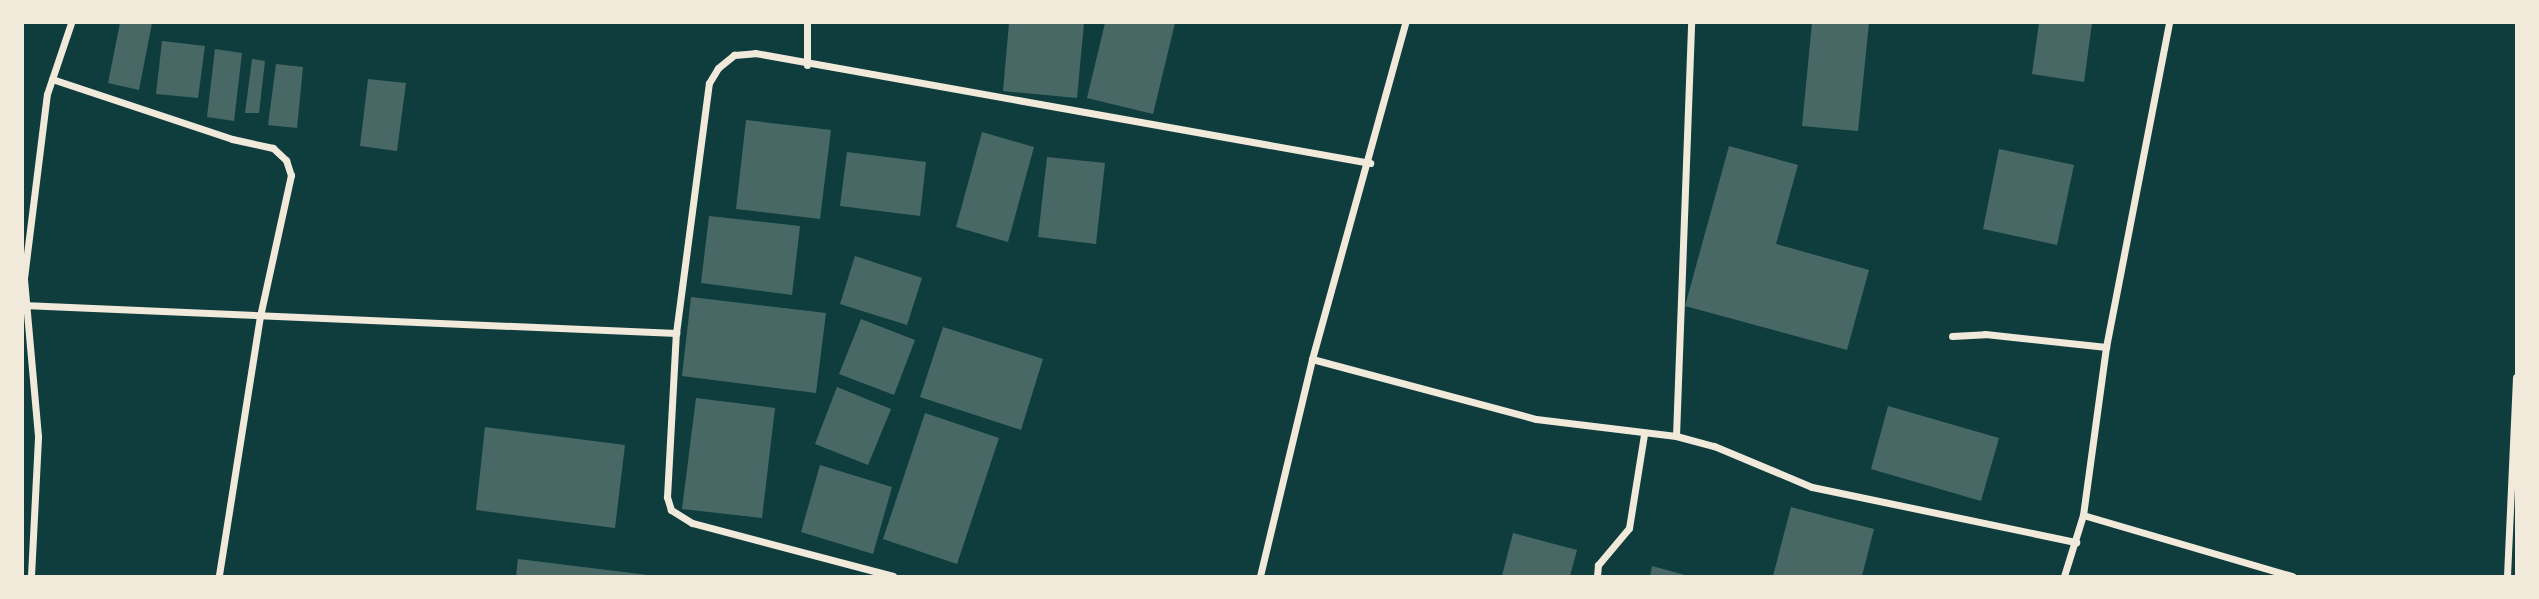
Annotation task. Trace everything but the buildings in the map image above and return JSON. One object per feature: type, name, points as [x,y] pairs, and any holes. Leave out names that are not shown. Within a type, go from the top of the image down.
[{"type":"street","points":[[31,576],[38,436],[24,304],[33,199],[52,79],[71,23]]},
{"type":"street","points":[[807,23],[807,65]]},
{"type":"street","points":[[1260,576],[1312,359],[1370,163],[1405,23]]},
{"type":"street","points":[[1676,436],[1690,23]]},
{"type":"street","points":[[2064,576],[2083,515],[2106,346],[2169,23]]},
{"type":"street","points":[[893,576],[692,523],[671,510],[667,497],[676,333],[709,83],[734,55],[755,53],[807,65],[1370,163]]},
{"type":"street","points":[[52,79],[232,139],[274,148],[286,160],[291,175],[260,316],[219,576]]},
{"type":"street","points":[[24,304],[260,316],[330,315],[676,333]]},
{"type":"street","points":[[1952,336],[1985,334],[2106,346]]},
{"type":"street","points":[[1312,359],[1536,419],[1676,436],[1714,446],[1812,487],[2076,542]]},
{"type":"street","points":[[2507,576],[2516,377]]},
{"type":"street","points":[[1597,576],[1598,565],[1629,528],[1644,434]]},
{"type":"street","points":[[2083,515],[2292,576]]}]
